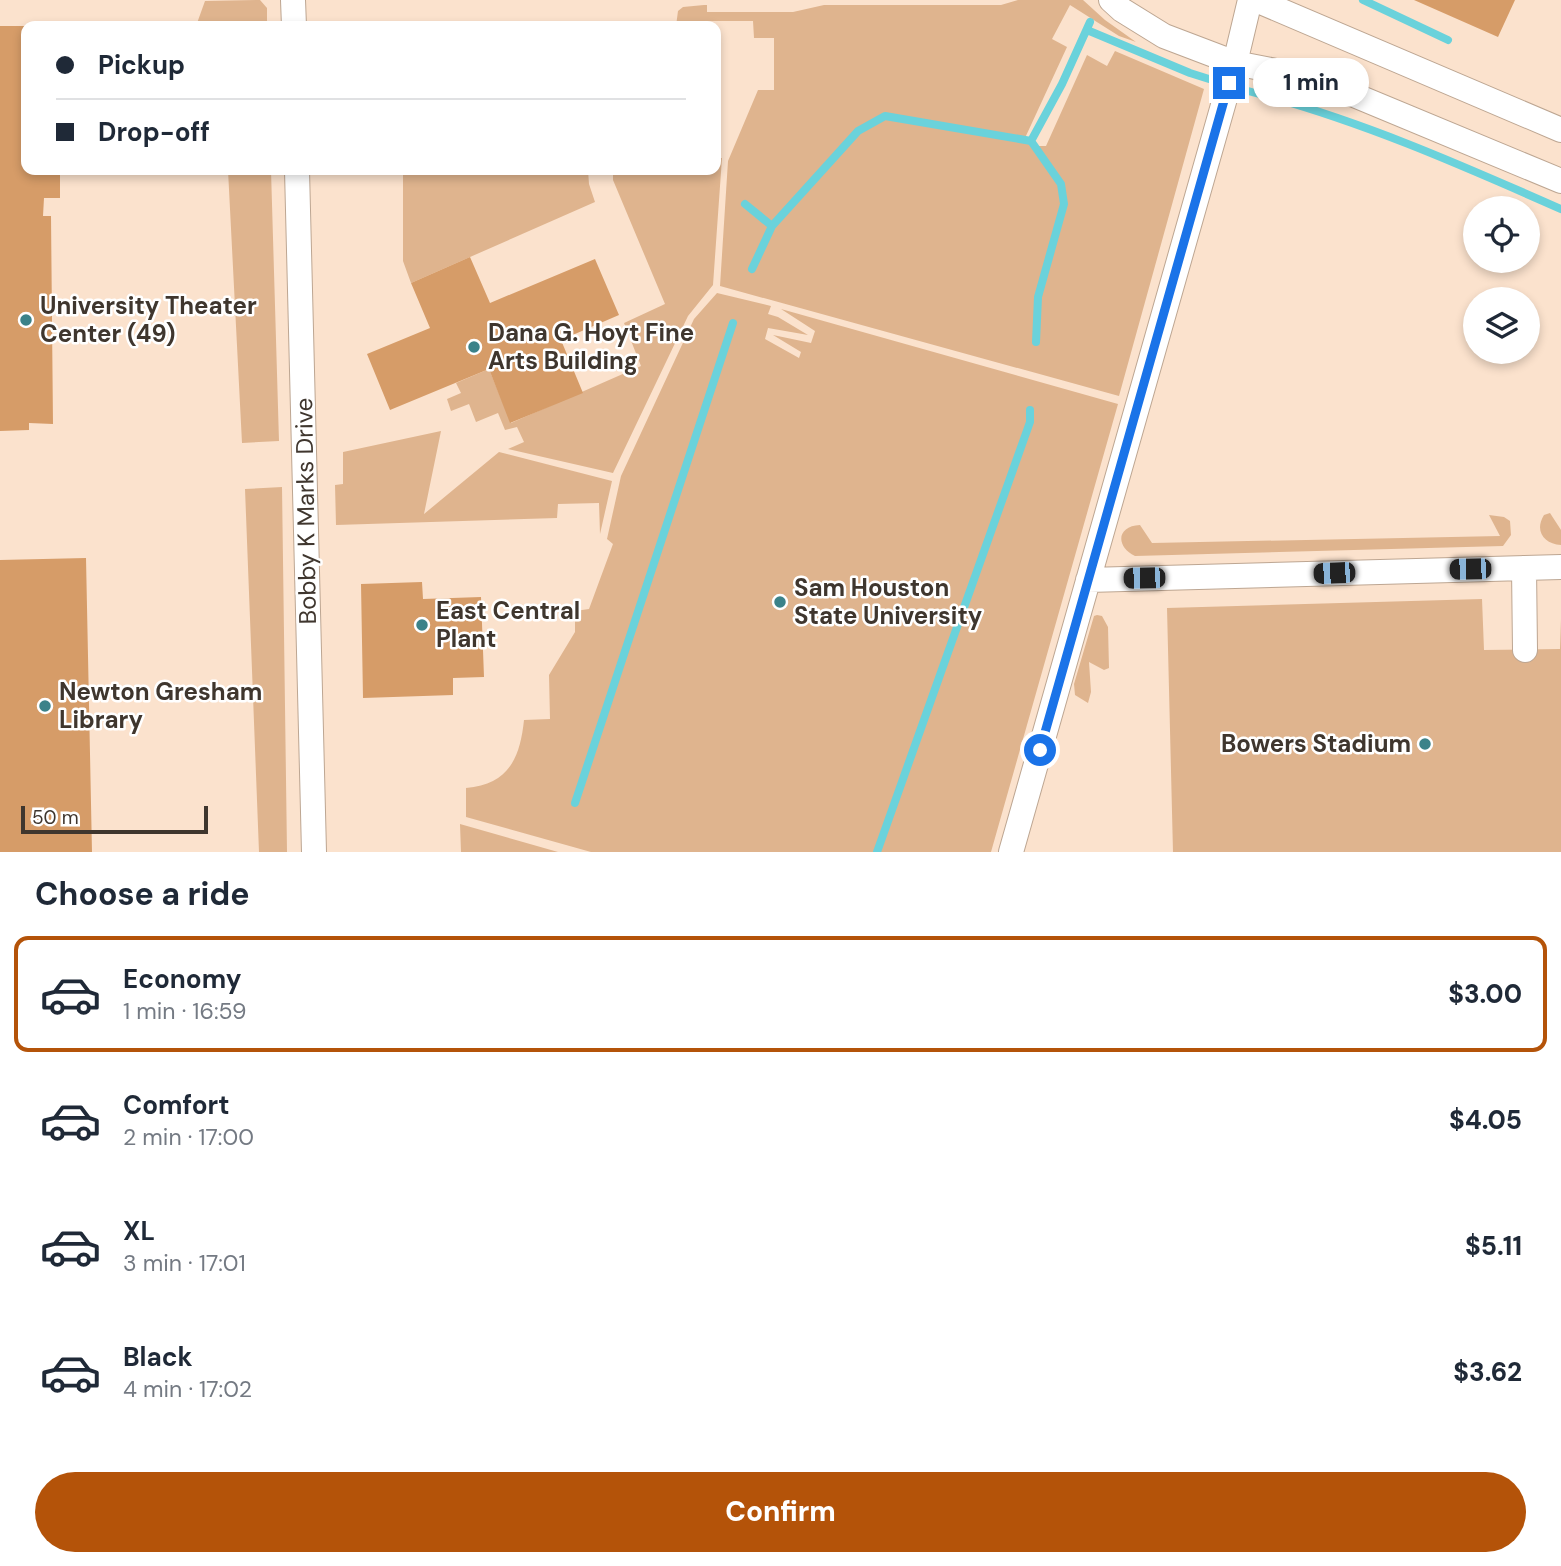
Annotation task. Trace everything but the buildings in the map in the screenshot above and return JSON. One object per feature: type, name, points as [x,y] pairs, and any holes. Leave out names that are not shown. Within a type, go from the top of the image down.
[{"type":"street","points":[[293,0],[294,21]]},
{"type":"street","points":[[1111,0],[1164,36],[1235,62],[1286,73],[1354,95],[1561,181]]},
{"type":"street","points":[[1011,852],[1235,62],[1250,0]]},
{"type":"street","points":[[1256,0],[1561,130]]},
{"type":"street","name":"Bobby K Marks Drive","points":[[297,175],[314,852]]},
{"type":"street","points":[[1088,580],[1561,567]]},
{"type":"street","points":[[1524,568],[1525,650]]},
{"type":"shaded area","points":[[260,0],[267,8],[267,21],[198,21],[205,1]]},
{"type":"shaded area","points":[[1018,0],[1083,0],[1136,42],[1119,36],[1070,5],[1052,39],[1067,47],[1025,138],[1034,146],[1046,146],[1087,55],[1107,66],[1115,51],[1204,89],[1119,396],[720,286],[728,161],[758,90],[774,90],[774,38],[754,38],[753,21],[677,21],[678,11],[683,7],[704,5],[707,5],[707,12],[793,12],[824,5],[1001,5]]},
{"type":"shaded area","points":[[228,175],[271,175],[279,441],[242,443]]},
{"type":"shaded area","points":[[403,175],[588,175],[595,202],[411,283],[403,261]]},
{"type":"shaded area","points":[[613,175],[721,175],[713,285],[688,316],[613,473],[508,449],[524,442],[517,427],[505,430],[498,413],[476,422],[469,404],[451,411],[447,399],[461,393],[456,383],[489,369],[511,423],[641,366],[624,323],[665,304]]},
{"type":"shaded area","points":[[717,293],[771,306],[768,314],[808,335],[768,328],[765,339],[799,358],[801,352],[773,335],[811,343],[815,331],[781,309],[1118,404],[991,852],[591,852],[466,817],[466,788],[493,781],[510,767],[519,746],[524,720],[550,719],[549,675],[575,632],[575,611],[589,609],[613,544],[607,539],[621,476],[694,319]]},
{"type":"shaded area","points":[[441,431],[424,514],[499,452],[612,481],[600,534],[599,503],[558,504],[557,518],[336,525],[335,485],[343,484],[343,452]]},
{"type":"shaded area","points":[[282,487],[287,852],[259,852],[245,489]]},
{"type":"shaded area","points":[[1550,513],[1561,530],[1561,545],[1542,536],[1541,521],[1544,515]]},
{"type":"shaded area","points":[[1489,515],[1504,517],[1510,521],[1511,535],[1503,546],[1135,556],[1124,547],[1121,537],[1127,529],[1140,525],[1152,543],[1500,536]]},
{"type":"shaded area","points":[[1482,599],[1484,650],[1560,649],[1561,619],[1561,852],[1173,852],[1167,608]]},
{"type":"shaded area","points":[[1094,616],[1102,616],[1108,627],[1109,668],[1104,670],[1089,662],[1091,692],[1088,703],[1075,695],[1074,684]]},
{"type":"shaded area","points":[[460,824],[558,852],[461,852]]},
{"type":"waterway","points":[[1363,0],[1448,40]]},
{"type":"waterway","points":[[1031,141],[1062,84],[1090,22]]},
{"type":"waterway","points":[[1087,30],[1209,79]]},
{"type":"waterway","points":[[1248,91],[1368,129],[1446,159],[1561,209]]},
{"type":"waterway","points":[[752,269],[772,226],[858,131],[885,116],[1031,141],[1061,184],[1064,204],[1038,297],[1036,342]]},
{"type":"waterway","points":[[745,204],[772,226]]},
{"type":"waterway","points":[[575,803],[733,323]]},
{"type":"waterway","points":[[877,852],[1030,422],[1030,410]]},
{"type":"place","name":"University Theater Center (49)","points":[[26,320]]},
{"type":"place","name":"Dana G. Hoyt Fine Arts Building","points":[[474,347]]},
{"type":"place","name":"Sam Houston State University","points":[[780,602]]},
{"type":"place","name":"East Central Plant","points":[[422,625]]},
{"type":"place","name":"Newton Gresham Library","points":[[45,706]]},
{"type":"place","name":"Bowers Stadium","points":[[1425,744]]},
{"type":"route","points":[[1040,750],[1229,83]]}]
